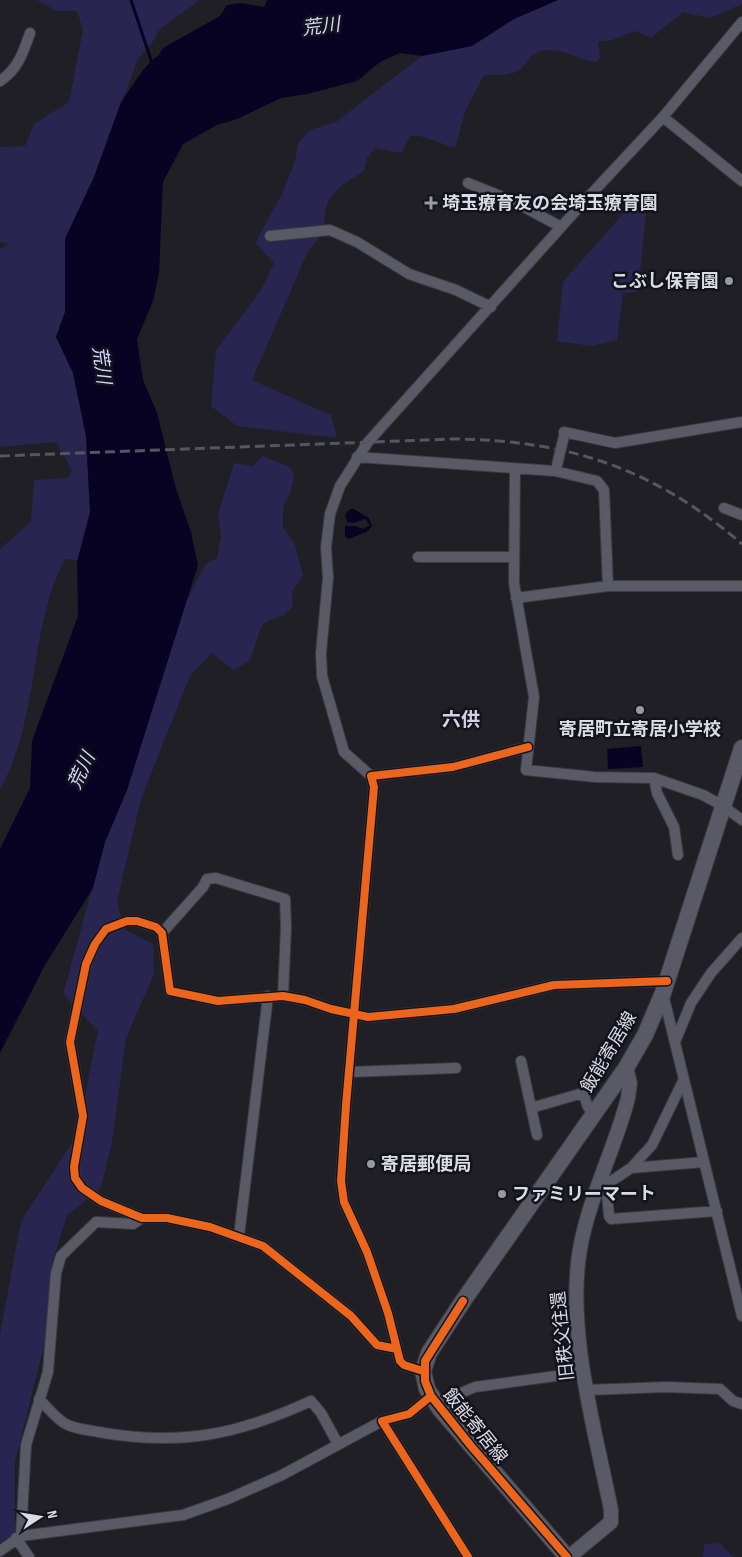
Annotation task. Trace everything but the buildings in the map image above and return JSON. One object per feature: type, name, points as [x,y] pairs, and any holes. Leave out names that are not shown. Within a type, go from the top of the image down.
[{"type":"main road","name":"飯能寄居線","points":[[568,1557],[436,1402],[427,1389],[423,1371],[429,1353],[460,1306],[626,1068],[645,1035],[665,987],[741,754]]},
{"type":"street","points":[[423,1371],[404,1365],[400,1361],[388,1313],[367,1252],[344,1202],[341,1164],[374,787],[372,776],[344,752],[321,668],[328,578],[326,547],[330,514],[340,486],[357,457],[389,418],[663,117],[742,22]]},
{"type":"street","points":[[0,81],[15,68],[23,55],[30,33]]},
{"type":"street","points":[[663,117],[742,181]]},
{"type":"street","points":[[468,183],[514,202],[561,227]]},
{"type":"street","points":[[270,236],[330,230],[357,242],[409,274],[440,283],[491,307]]},
{"type":"street","points":[[556,468],[564,432],[615,443],[742,422]]},
{"type":"street","points":[[357,457],[515,468],[556,468],[597,481],[604,490],[608,586]]},
{"type":"street","points":[[515,468],[514,557],[516,598],[534,698],[526,770],[595,777],[654,778],[703,796],[723,806],[742,820]]},
{"type":"street","points":[[724,508],[742,515]]},
{"type":"street","points":[[418,557],[514,557]]},
{"type":"street","points":[[516,598],[608,586],[742,586]]},
{"type":"street","points":[[372,776],[453,767],[528,748]]},
{"type":"street","points":[[654,778],[657,792],[674,827],[678,855]]},
{"type":"street","points":[[162,933],[203,887],[207,879],[216,878],[285,899],[286,928],[283,996]]},
{"type":"street","points":[[397,1349],[377,1345],[351,1316],[263,1246],[239,1236],[167,1218],[142,1218],[101,1201],[82,1188],[75,1178],[74,1167],[83,1116],[70,1042],[86,964],[95,944],[106,929],[128,921],[137,921],[156,927],[162,933],[170,991],[218,1001],[283,996],[305,1000],[354,1016],[412,1015],[454,1010],[554,985],[665,987],[675,1042],[704,1162],[737,1277],[742,1316]]},
{"type":"street","points":[[675,1042],[691,1003],[706,981],[742,938]]},
{"type":"street","points":[[239,1236],[268,996]]},
{"type":"street","points":[[521,1061],[537,1135]]},
{"type":"street","points":[[349,1072],[456,1068]]},
{"type":"street","name":"旧秩父往還","points":[[568,1557],[611,1522],[611,1510],[588,1390],[575,1303],[576,1281],[584,1231],[602,1187],[628,1098],[630,1083],[626,1068]]},
{"type":"street","points":[[684,1079],[652,1145],[631,1168],[602,1187],[609,1216],[611,1219],[717,1211]]},
{"type":"street","points":[[531,1108],[583,1093],[588,1107],[595,1113]]},
{"type":"street","points":[[631,1168],[704,1162]]},
{"type":"street","points":[[29,1557],[19,1537],[26,1446],[48,1372],[56,1273],[61,1256],[96,1222],[133,1224],[142,1218]]},
{"type":"street","points":[[0,1551],[19,1537],[183,1515],[228,1499],[282,1475],[382,1422],[410,1414],[475,1387],[585,1372]]},
{"type":"street","points":[[588,1390],[666,1387],[720,1389],[733,1401],[742,1404]]},
{"type":"street","points":[[40,1399],[64,1423],[72,1427],[118,1435],[158,1437],[223,1433],[268,1420],[311,1401],[321,1413],[338,1444]]},
{"type":"street","points":[[382,1422],[468,1557]]},
{"type":"shaded area","points":[[35,0],[200,0],[160,29],[154,40],[138,59],[94,177],[65,239],[65,312],[56,337],[73,373],[86,436],[90,512],[78,560],[65,559],[53,586],[45,615],[22,733],[13,762],[0,789],[0,549],[31,522],[34,480],[68,478],[72,470],[56,442],[0,447],[0,249],[9,244],[0,242],[0,147],[25,146],[34,124],[69,102],[83,30],[77,11],[55,11],[42,2]]},
{"type":"shaded area","points":[[558,0],[742,0],[742,4],[710,18],[683,12],[651,38],[635,31],[612,40],[598,42],[600,58],[597,62],[556,50],[537,52],[522,68],[514,73],[484,75],[465,112],[455,148],[427,138],[410,136],[401,153],[375,148],[367,158],[364,171],[339,188],[329,201],[324,219],[325,231],[308,251],[252,380],[331,415],[337,438],[237,426],[211,406],[216,350],[261,290],[274,263],[255,243],[283,192],[295,161],[298,143],[310,130],[336,122],[422,56],[472,46],[514,19]]},
{"type":"shaded area","points":[[636,199],[646,213],[638,292],[623,293],[617,340],[591,346],[557,341],[563,282]]},
{"type":"shaded area","points":[[263,456],[291,468],[294,477],[290,494],[283,507],[283,527],[295,545],[303,575],[292,592],[293,606],[283,616],[267,621],[261,627],[250,661],[233,670],[212,653],[190,676],[141,799],[117,901],[124,929],[153,944],[154,974],[126,1038],[112,1142],[101,1188],[67,1216],[53,1260],[49,1325],[15,1462],[15,1533],[0,1543],[0,1334],[21,1221],[77,1135],[98,1031],[63,994],[105,842],[127,790],[184,606],[205,565],[217,558],[221,536],[218,514],[234,463],[253,466]]},
{"type":"shaded area","points":[[720,1543],[733,1557],[703,1557],[704,1544]]},
{"type":"water","name":"荒川","points":[[267,0],[558,0],[514,19],[472,46],[422,56],[400,53],[380,62],[357,81],[307,94],[281,98],[237,119],[217,125],[183,144],[163,182],[159,273],[153,301],[137,339],[143,380],[157,413],[176,489],[191,532],[198,565],[127,790],[105,842],[93,888],[45,965],[0,1053],[0,849],[30,788],[32,741],[78,616],[77,562],[90,512],[86,436],[73,373],[56,337],[65,312],[65,239],[94,177],[121,102],[143,70],[159,55],[163,48],[220,16],[227,5],[241,3],[264,7]]},
{"type":"water","points":[[350,509],[354,509],[369,518],[372,526],[368,531],[349,539],[345,537],[345,526],[356,526],[363,529],[370,525],[365,519],[354,523],[347,522],[345,514]]},
{"type":"water","points":[[641,746],[643,767],[608,769],[607,749]]},
{"type":"waterway","points":[[131,0],[152,63]]},
{"type":"railway","points":[[0,456],[452,439],[534,445],[607,463],[642,478],[676,496],[709,518],[742,544]]},
{"type":"cycle path","points":[[423,1371],[404,1365],[400,1361],[388,1313],[367,1252],[344,1202],[341,1181],[374,787],[371,776],[453,767],[528,747]]},
{"type":"cycle path","points":[[397,1349],[377,1345],[351,1316],[263,1246],[210,1227],[167,1218],[142,1218],[101,1201],[82,1188],[75,1178],[74,1167],[83,1116],[70,1042],[86,964],[95,944],[106,929],[127,921],[137,921],[156,927],[162,933],[170,991],[218,1001],[283,996],[368,1017],[454,1009],[554,985],[667,981]]},
{"type":"cycle path","points":[[463,1301],[425,1361],[425,1381],[431,1396],[471,1446],[567,1557]]},
{"type":"cycle path","points":[[431,1396],[409,1414],[382,1421],[468,1557]]},
{"type":"place","name":"埼玉療育友の会埼玉療育園","points":[[431,203]]},
{"type":"place","name":"こぶし保育園","points":[[729,281]]},
{"type":"place","name":"寄居町立寄居小学校","points":[[640,710]]},
{"type":"place","name":"寄居郵便局","points":[[371,1164]]},
{"type":"place","name":"ファミリーマート","points":[[502,1194]]},
{"type":"district","name":"六供","points":[[461,720]]}]
